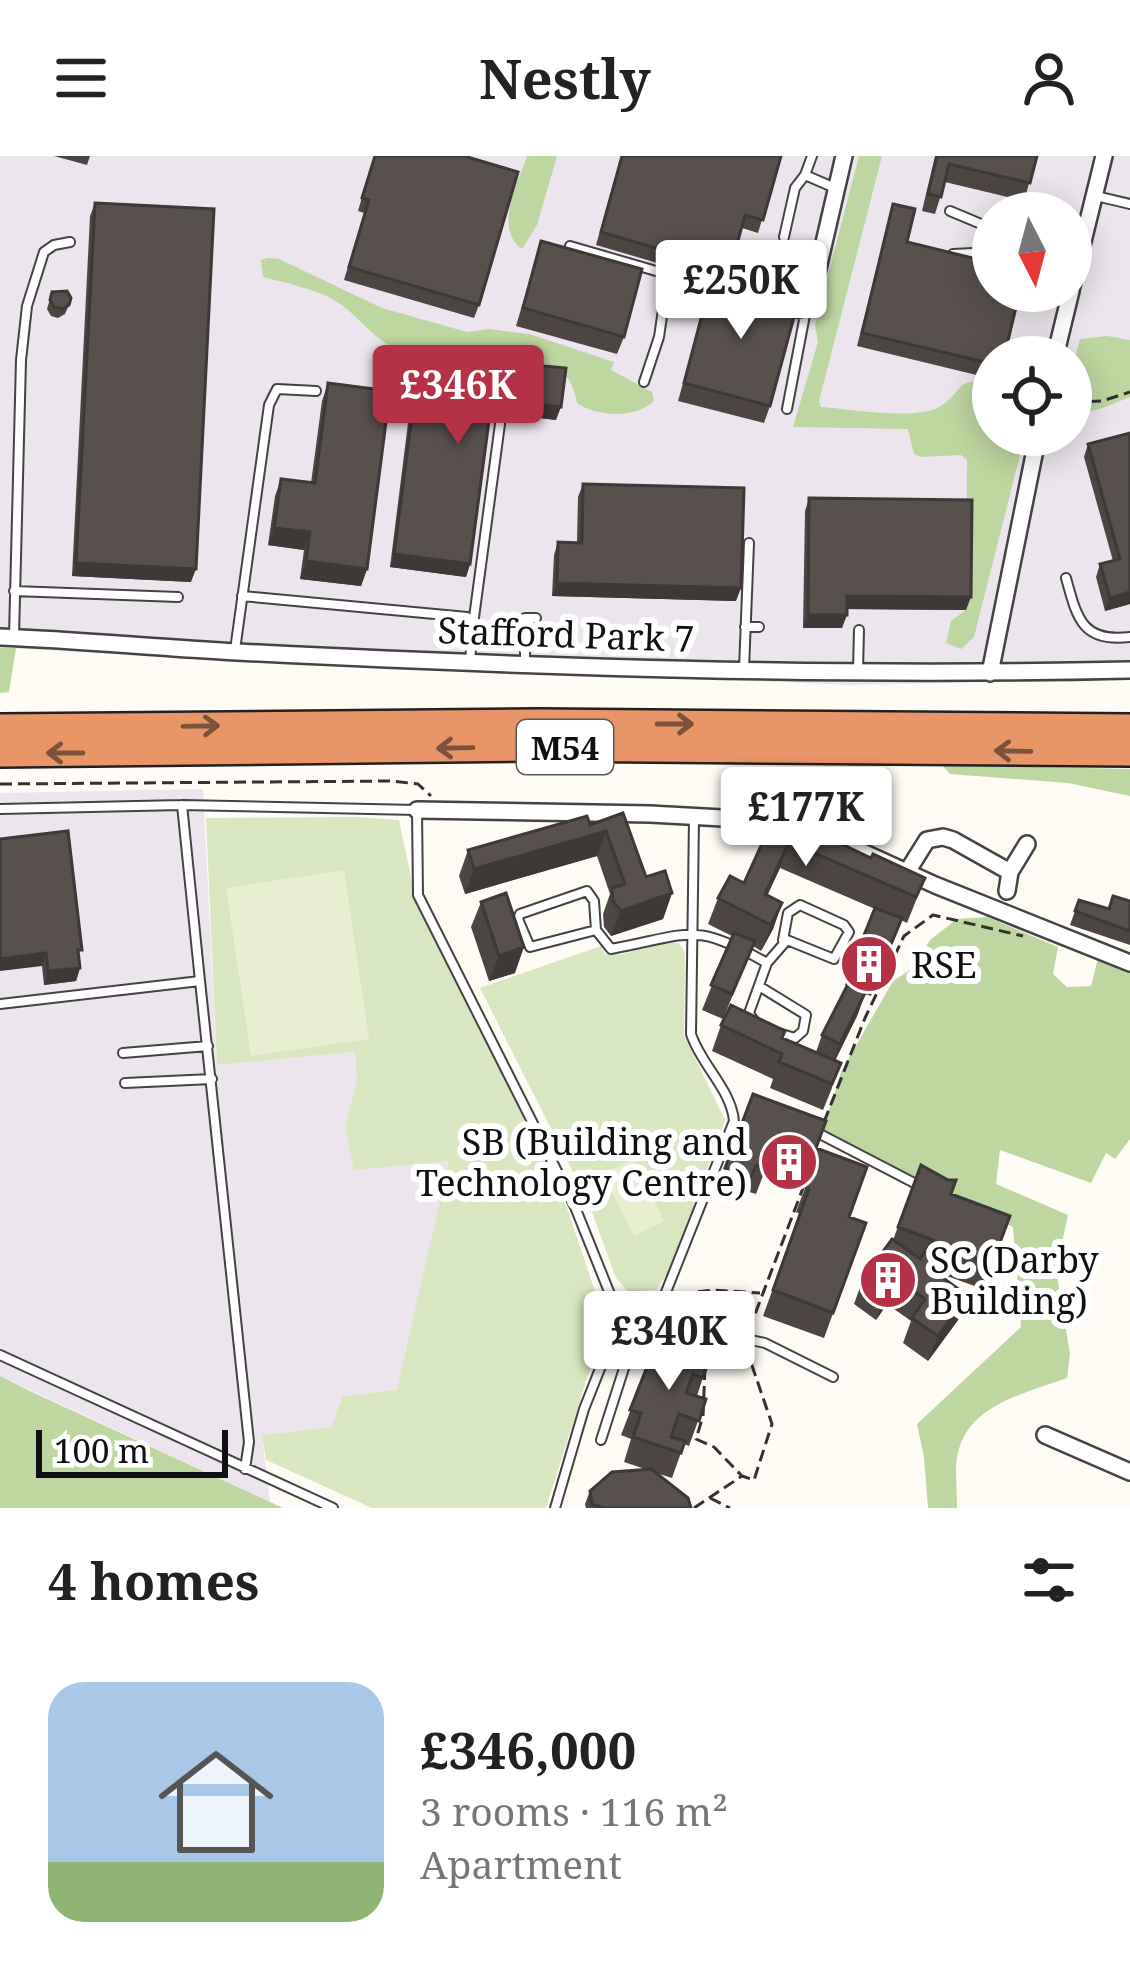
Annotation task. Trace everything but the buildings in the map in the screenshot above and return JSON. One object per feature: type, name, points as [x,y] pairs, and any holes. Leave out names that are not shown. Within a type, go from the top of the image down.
[{"type":"highway","name":"M54","points":[[0,728],[540,723],[1130,728]]},
{"type":"highway","name":"M54","points":[[0,753],[538,747],[1130,752]]},
{"type":"street","points":[[814,286],[844,156]]},
{"type":"street","points":[[1092,208],[1104,156]]},
{"type":"street","points":[[990,673],[1034,456]]},
{"type":"street","name":"Stafford Park 7","points":[[7,638],[526,663],[858,672],[1130,670]]},
{"type":"street","points":[[417,810],[797,822],[1061,939],[1130,963]]},
{"type":"street","points":[[907,872],[927,840],[943,837],[1010,872]]},
{"type":"street","points":[[1007,891],[1010,872],[1027,844]]},
{"type":"street","points":[[1045,1435],[1130,1472]]},
{"type":"lane","points":[[784,237],[795,188],[812,156]]},
{"type":"lane","points":[[805,175],[836,189]]},
{"type":"lane","points":[[1096,196],[1130,204]]},
{"type":"lane","points":[[950,211],[972,220]]},
{"type":"lane","points":[[7,638],[14,591],[27,305],[44,252],[70,242]]},
{"type":"lane","points":[[570,246],[736,295]]},
{"type":"lane","points":[[938,252],[972,252]]},
{"type":"lane","points":[[644,382],[659,338],[668,275]]},
{"type":"lane","points":[[787,409],[814,286]]},
{"type":"lane","points":[[782,308],[805,315]]},
{"type":"lane","points":[[235,652],[269,404],[278,389],[316,391]]},
{"type":"lane","points":[[470,661],[500,424]]},
{"type":"lane","points":[[744,669],[749,543]]},
{"type":"lane","points":[[1066,578],[1077,616],[1087,628],[1110,640],[1130,637]]},
{"type":"lane","points":[[14,591],[178,597]]},
{"type":"lane","points":[[242,596],[467,617],[472,626]]},
{"type":"lane","points":[[526,663],[525,618],[536,618]]},
{"type":"lane","points":[[745,626],[759,627]]},
{"type":"lane","points":[[858,672],[859,630]]},
{"type":"lane","points":[[0,809],[182,805],[417,810],[418,895],[575,1208],[614,1304],[651,1318],[746,1339],[833,1376]]},
{"type":"lane","points":[[182,805],[249,1442],[245,1469]]},
{"type":"lane","points":[[601,1440],[634,1337],[662,1302],[734,1121],[733,1107],[703,1063],[691,1034],[694,817]]},
{"type":"lane","points":[[596,930],[530,947],[518,919],[520,914],[587,891],[595,901],[596,930],[611,949],[672,934],[694,934],[716,937],[767,963]]},
{"type":"lane","points":[[759,986],[806,1015],[799,1036],[790,1038],[749,1018],[759,986],[767,963],[783,940],[782,930],[794,905],[805,905],[849,932],[837,957],[830,960],[783,940]]},
{"type":"lane","points":[[0,1004],[200,981]]},
{"type":"lane","points":[[123,1052],[208,1046]]},
{"type":"lane","points":[[125,1083],[212,1079]]},
{"type":"lane","points":[[733,1107],[748,1109]]},
{"type":"lane","points":[[800,1126],[922,1188]]},
{"type":"lane","points":[[555,1508],[584,1409],[611,1341],[651,1318]]},
{"type":"lane","points":[[0,1355],[333,1508]]},
{"type":"path","points":[[1092,401],[1130,392]]},
{"type":"path","points":[[0,784],[391,781],[418,784],[430,796],[459,810]]},
{"type":"path","points":[[820,1134],[904,936],[933,915],[1030,938],[1061,939]]},
{"type":"path","points":[[699,1354],[706,1370],[704,1416],[696,1439],[714,1447],[742,1476],[754,1480],[772,1424],[747,1355],[746,1339],[808,1175]]},
{"type":"path","points":[[680,1294],[713,1289],[761,1294]]},
{"type":"path","points":[[694,1508],[742,1476]]},
{"type":"path","points":[[708,1497],[730,1508]]},
{"type":"shaded area","points":[[0,156],[1130,156],[1130,679],[848,685],[0,648]]},
{"type":"shaded area","points":[[203,789],[217,1065],[356,1052],[357,1078],[345,1128],[450,1160],[397,1389],[342,1397],[333,1427],[262,1435],[270,1502],[0,1376],[0,793]]},
{"type":"green space","points":[[527,156],[557,156],[537,225],[522,249],[509,230],[508,218]]},
{"type":"green space","points":[[859,156],[882,156],[819,401],[821,407],[926,411],[946,403],[972,382],[972,456],[1020,456],[974,637],[961,649],[946,643],[951,621],[966,610],[967,460],[961,455],[914,454],[908,429],[793,427],[818,342],[815,325]]},
{"type":"green space","points":[[268,258],[382,308],[467,332],[489,329],[529,334],[614,362],[611,370],[652,392],[654,401],[637,411],[606,413],[577,403],[566,376],[548,365],[498,360],[453,346],[415,354],[399,350],[333,299],[263,277],[261,260]]},
{"type":"green space","points":[[1092,338],[1130,340],[1130,397],[1092,410]]},
{"type":"green space","points":[[0,648],[16,648],[9,692],[0,693]]},
{"type":"green space","points":[[942,765],[1130,769],[1130,796],[1068,783],[950,774]]},
{"type":"green space","points":[[206,818],[399,820],[415,896],[567,1208],[605,1321],[546,1508],[372,1508],[266,1460],[262,1435],[332,1427],[342,1397],[397,1389],[449,1161],[354,1170],[345,1128],[357,1078],[355,1052],[217,1065]]},
{"type":"green space","points":[[344,870],[369,1039],[251,1056],[226,888]]},
{"type":"green space","points":[[987,917],[1058,947],[1053,974],[1067,987],[1091,986],[1098,958],[1130,966],[1130,1139],[1115,1159],[1106,1153],[1091,1183],[1000,1150],[996,1184],[1068,1215],[1056,1270],[1070,1354],[1067,1378],[1011,1398],[979,1418],[959,1448],[957,1508],[928,1508],[917,1424],[1021,1327],[1013,1227],[823,1130],[841,1072],[893,981],[913,968],[930,940],[957,919]]},
{"type":"green space","points":[[679,943],[685,952],[684,1035],[725,1120],[671,1268],[656,1290],[628,1292],[616,1278],[589,1204],[480,988],[601,946],[605,954],[623,954]]},
{"type":"green space","points":[[633,1159],[664,1221],[634,1236],[603,1174]]},
{"type":"green space","points":[[0,1376],[32,1392],[283,1508],[0,1508]]},
{"type":"place","name":"RSE","points":[[869,964]]},
{"type":"place","name":"SB (Building and Technology Centre)","points":[[789,1162]]},
{"type":"place","name":"SC (Darby Building)","points":[[888,1280]]}]
